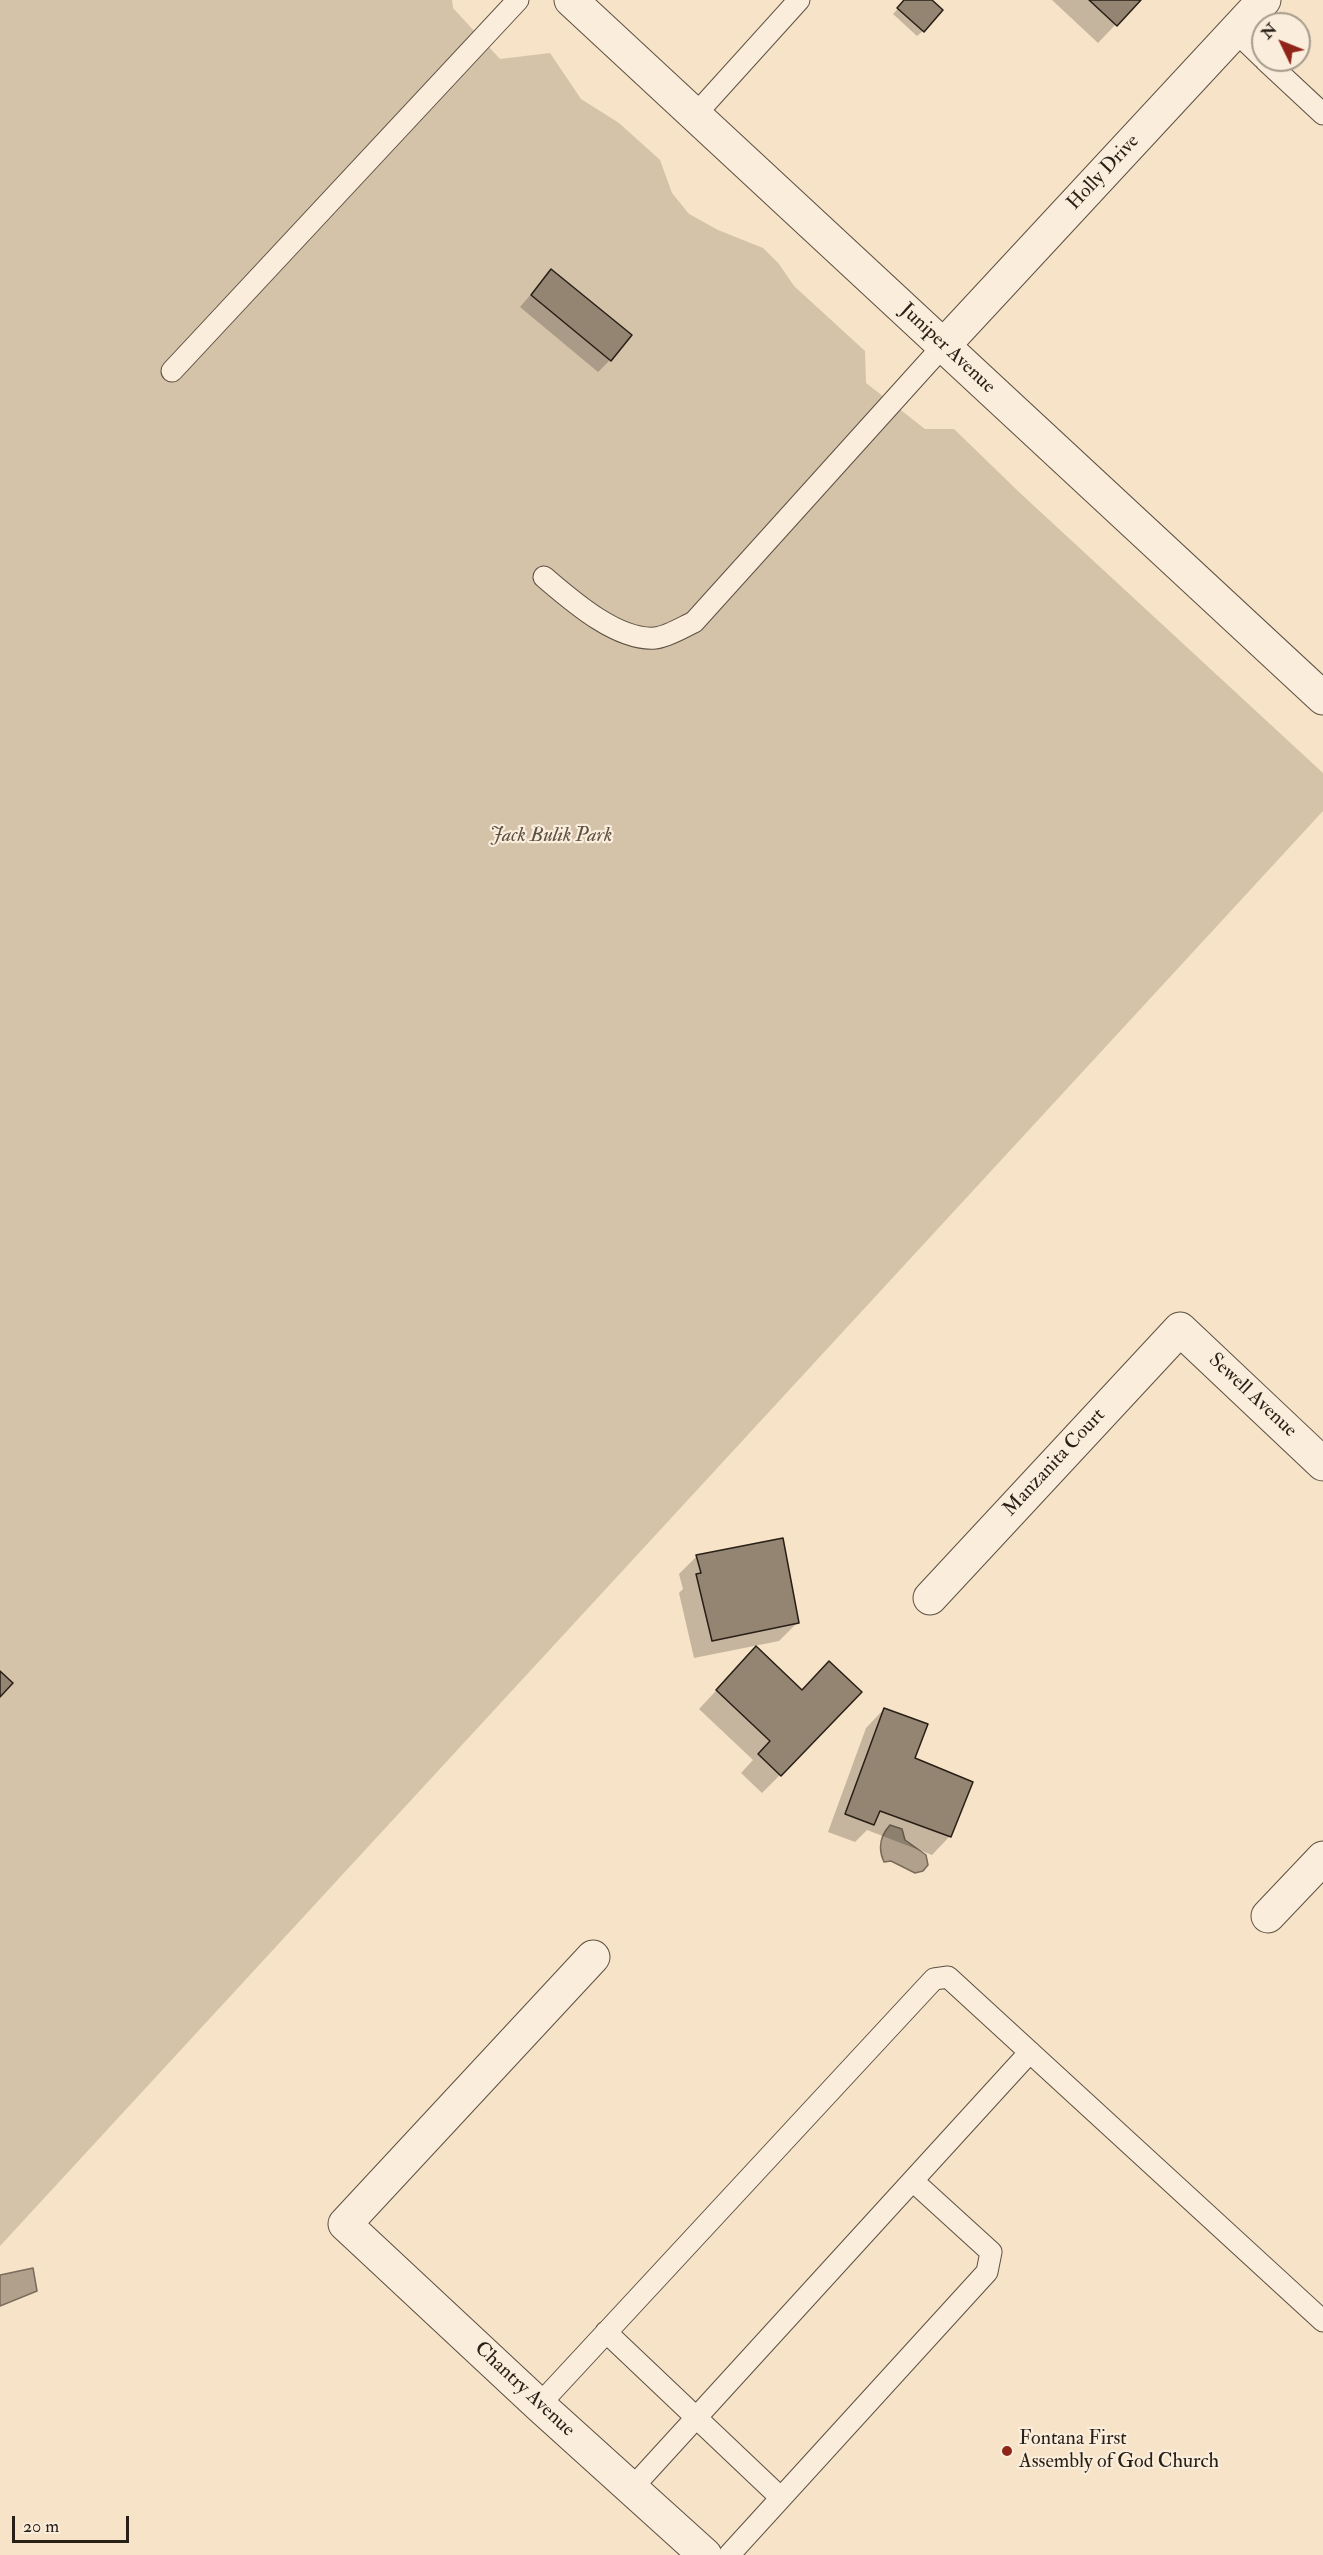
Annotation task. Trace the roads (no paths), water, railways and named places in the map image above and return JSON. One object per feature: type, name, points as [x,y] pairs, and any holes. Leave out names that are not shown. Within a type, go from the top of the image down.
[{"type":"street","name":"Juniper Avenue","points":[[571,0],[1323,698]]},
{"type":"street","name":"Holly Drive","points":[[944,346],[1264,0]]},
{"type":"street","name":"Sewell Avenue","points":[[1180,1329],[1323,1464]]},
{"type":"street","name":"Manzanita Court","points":[[930,1598],[1180,1329]]},
{"type":"street","points":[[1268,1916],[1323,1858]]},
{"type":"street","name":"Chantry Avenue","points":[[593,1958],[345,2224],[539,2405],[705,2555]]},
{"type":"lane","points":[[172,371],[518,0]]},
{"type":"lane","points":[[695,115],[799,0]]},
{"type":"lane","points":[[1234,31],[1251,47]]},
{"type":"lane","points":[[1278,72],[1323,114]]},
{"type":"lane","points":[[544,577],[571,600],[621,632],[656,638],[694,622],[944,346]]},
{"type":"lane","points":[[539,2405],[934,1979],[948,1977],[1323,2320]]},
{"type":"lane","points":[[632,2488],[1030,2052]]},
{"type":"lane","points":[[729,2555],[987,2271],[991,2252],[913,2181]]},
{"type":"lane","points":[[606,2332],[781,2498]]},
{"type":"place","name":"Fontana First Assembly of God Church","points":[[1007,2451]]},
{"type":"park label","name":"Jack Bulik Park","points":[[551,837]]}]
